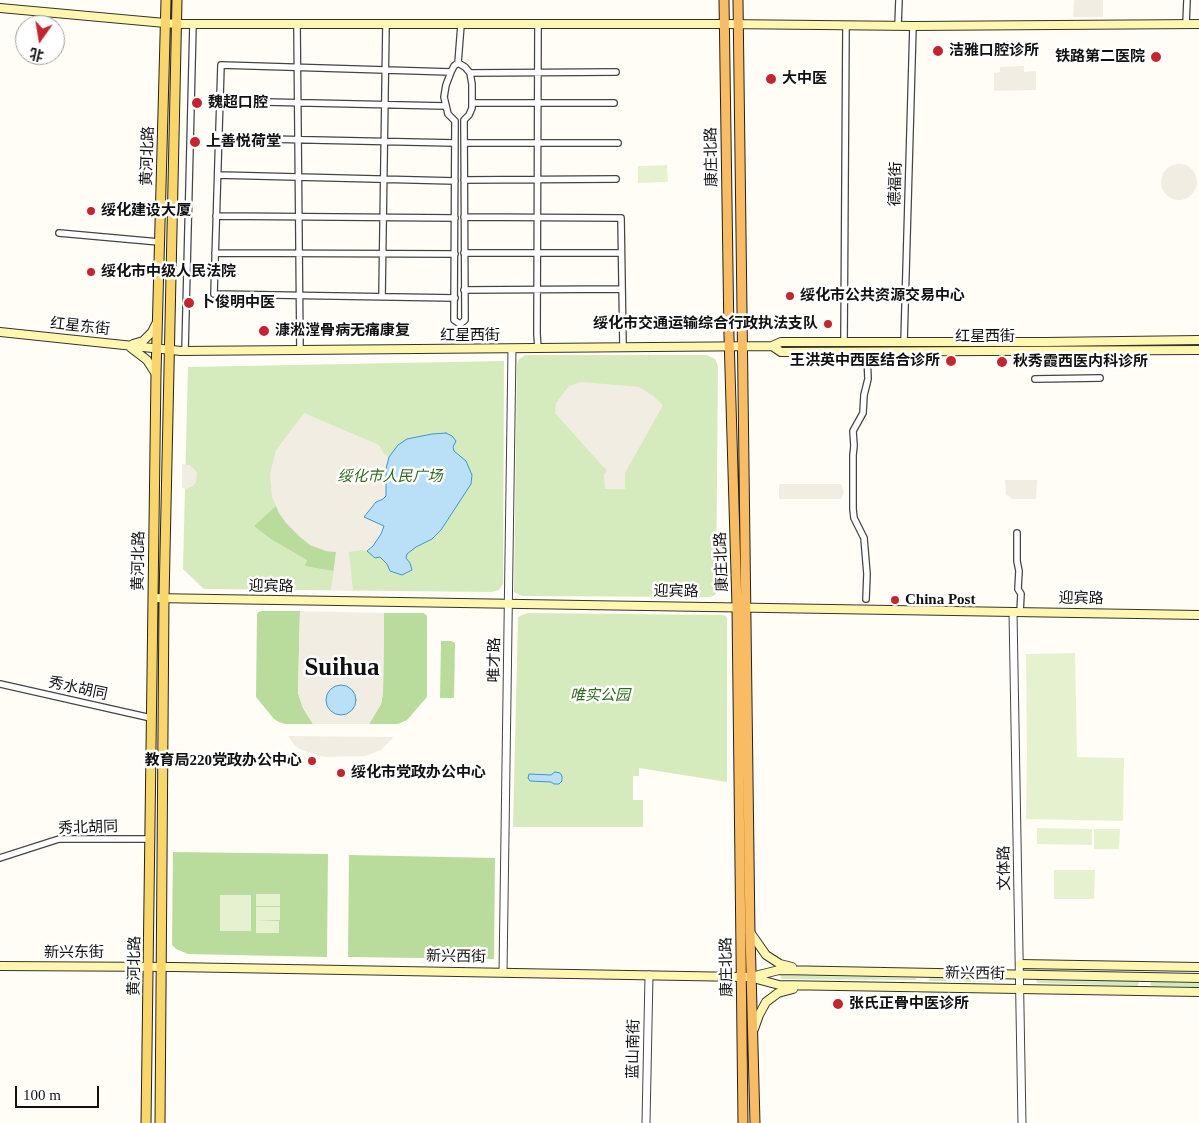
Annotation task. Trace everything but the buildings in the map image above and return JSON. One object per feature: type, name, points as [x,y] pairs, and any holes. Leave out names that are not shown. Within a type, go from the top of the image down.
[{"type":"highway","name":"康庄北路","points":[[724,0],[729,346],[741,607],[750,932],[743,1123]]},
{"type":"highway","name":"康庄北路","points":[[738,0],[742,346],[741,607],[747,977],[753,1031],[755,1123]]},
{"type":"main road","name":"黄河北路","points":[[160,1123],[171,24],[166,0]]},
{"type":"main road","name":"黄河北路","points":[[146,1123],[159,242],[171,24],[177,0]]},
{"type":"main road","points":[[0,8],[171,24],[739,24],[846,26],[1199,24]]},
{"type":"main road","points":[[123,345],[143,341],[152,332],[158,318]]},
{"type":"main road","name":"红星东街","points":[[0,332],[169,350]]},
{"type":"main road","points":[[1176,340],[1176,350]]},
{"type":"main road","name":"红星西街","points":[[772,346],[781,352],[904,352],[1199,340]]},
{"type":"main road","name":"红星西街","points":[[169,350],[772,346],[781,342],[904,342],[1199,350]]},
{"type":"main road","points":[[904,342],[904,352]]},
{"type":"main road","points":[[123,345],[143,356],[151,364],[156,374]]},
{"type":"main road","name":"迎宾路","points":[[153,598],[1199,615]]},
{"type":"main road","points":[[750,932],[766,955],[780,964],[792,967],[822,968],[840,972]]},
{"type":"main road","points":[[1020,964],[1196,966],[1196,978]]},
{"type":"main road","name":"新兴东街","points":[[0,966],[161,967]]},
{"type":"main road","name":"新兴西街","points":[[161,967],[747,977],[779,985],[1199,992]]},
{"type":"main road","name":"新兴西街","points":[[747,977],[780,970],[1196,978]]},
{"type":"main road","points":[[923,974],[923,987]]},
{"type":"main road","points":[[1145,977],[1145,991]]},
{"type":"main road","points":[[753,1031],[766,1002],[778,993],[790,989],[825,989],[841,985]]},
{"type":"street","points":[[898,26],[899,0]]},
{"type":"street","points":[[1186,24],[1187,0]]},
{"type":"street","points":[[185,351],[193,24]]},
{"type":"street","points":[[297,24],[300,350]]},
{"type":"street","points":[[382,297],[386,24]]},
{"type":"street","points":[[458,63],[470,73],[472,84],[470,115],[464,120],[465,320],[460,324],[454,320],[455,121],[448,114],[444,97],[451,72],[458,63],[461,24]]},
{"type":"street","points":[[538,24],[538,349]]},
{"type":"street","points":[[844,342],[846,26]]},
{"type":"street","name":"德福街","points":[[904,342],[914,26]]},
{"type":"street","points":[[451,72],[221,65],[214,294],[454,298]]},
{"type":"street","points":[[470,73],[616,72]]},
{"type":"street","points":[[220,101],[445,106]]},
{"type":"street","points":[[472,103],[614,103]]},
{"type":"street","points":[[219,138],[455,143]]},
{"type":"street","points":[[464,143],[618,143]]},
{"type":"street","points":[[218,175],[455,181]]},
{"type":"street","points":[[464,180],[616,178]]},
{"type":"street","points":[[216,216],[455,218]]},
{"type":"street","points":[[464,217],[621,218],[623,346]]},
{"type":"street","points":[[59,233],[159,242]]},
{"type":"street","points":[[215,253],[455,254]]},
{"type":"street","points":[[464,253],[621,253]]},
{"type":"street","points":[[464,290],[622,289]]},
{"type":"street","name":"唯才路","points":[[504,972],[512,349]]},
{"type":"street","points":[[866,599],[867,574],[864,538],[854,518],[853,509],[853,431],[863,413],[864,395],[868,380],[867,352]]},
{"type":"street","points":[[1035,379],[1100,378]]},
{"type":"street","points":[[1017,533],[1018,589],[1020,594],[1017,612]]},
{"type":"street","name":"文体路","points":[[1017,612],[1022,1123]]},
{"type":"street","name":"秀水胡同","points":[[0,684],[151,718]]},
{"type":"street","name":"秀北胡同","points":[[0,858],[59,839],[150,839]]},
{"type":"street","name":"蓝山南街","points":[[646,1123],[649,975]]},
{"type":"green space","points":[[667,165],[668,182],[638,183],[638,166]]},
{"type":"green space","points":[[525,355],[707,355],[715,359],[718,366],[715,595],[710,597],[522,596],[514,592],[517,364],[518,360]]},
{"type":"green space","name":"绥化市人民广场","points":[[504,361],[503,584],[499,590],[491,592],[204,589],[183,569],[188,367]]},
{"type":"green space","points":[[276,506],[279,513],[299,536],[310,545],[326,551],[336,552],[334,571],[305,566],[307,560],[271,539],[254,526]]},
{"type":"green space","points":[[300,611],[298,693],[303,708],[313,724],[285,724],[279,722],[274,719],[256,697],[257,615],[258,612]]},
{"type":"green space","points":[[384,613],[424,613],[427,616],[427,697],[407,720],[398,724],[369,724],[381,704],[383,693]]},
{"type":"green space","name":"唯实公园","points":[[527,613],[726,616],[727,782],[639,768],[639,776],[633,776],[633,800],[643,800],[643,827],[513,827],[518,617]]},
{"type":"green space","points":[[441,641],[455,643],[454,698],[440,698]]},
{"type":"green space","points":[[1075,653],[1077,757],[1124,758],[1123,821],[1026,819],[1026,654]]},
{"type":"green space","points":[[1037,828],[1092,829],[1092,845],[1037,844]]},
{"type":"green space","points":[[1094,829],[1120,829],[1119,849],[1094,849]]},
{"type":"green space","points":[[173,852],[328,854],[327,957],[188,954],[176,949],[172,945]]},
{"type":"green space","points":[[349,855],[495,858],[494,959],[348,957]]},
{"type":"green space","points":[[1054,870],[1095,870],[1094,899],[1054,899]]},
{"type":"green space","points":[[256,894],[280,894],[280,906],[256,906]]},
{"type":"green space","points":[[220,895],[251,895],[251,931],[220,931]]},
{"type":"green space","points":[[256,907],[280,907],[280,920],[256,920]]},
{"type":"green space","points":[[256,920],[279,921],[279,933],[256,933]]},
{"type":"green space","points":[[781,975],[915,978],[917,980],[781,979]]},
{"type":"green space","points":[[930,978],[1001,978],[1002,980],[1001,982],[930,981],[928,980]]},
{"type":"green space","points":[[1038,979],[1138,981],[1139,984],[1137,986],[1038,983],[1036,981]]},
{"type":"green space","points":[[1151,982],[1199,983],[1199,987],[1152,986],[1150,985]]},
{"type":"shaded area","points":[[1074,0],[1103,0],[1103,17],[1073,17]]},
{"type":"shaded area","points":[[1024,66],[1024,72],[1036,71],[1036,90],[994,91],[994,73],[1000,72],[1000,67]]},
{"type":"shaded area","points":[[1179,164],[1186,165],[1192,169],[1196,175],[1196,189],[1192,195],[1186,199],[1179,200],[1172,199],[1166,195],[1162,189],[1161,182],[1162,175],[1166,169],[1172,165]]},
{"type":"shaded area","points":[[582,382],[639,387],[662,404],[625,473],[625,489],[605,489],[604,474],[607,471],[555,413],[556,403],[569,386]]},
{"type":"shaded area","points":[[304,413],[379,445],[384,454],[389,457],[386,469],[386,496],[365,515],[382,525],[384,529],[373,546],[367,551],[349,552],[353,590],[331,590],[336,552],[326,551],[310,545],[299,536],[279,513],[272,497],[270,474],[276,450]]},
{"type":"shaded area","points":[[182,464],[190,465],[197,474],[196,482],[193,486],[186,489],[182,488]]},
{"type":"shaded area","points":[[1005,480],[1037,480],[1036,499],[1011,499],[1011,497],[1006,495]]},
{"type":"shaded area","points":[[779,484],[841,484],[844,492],[841,499],[779,499]]},
{"type":"shaded area","points":[[300,611],[384,613],[383,693],[381,704],[369,724],[313,724],[303,708],[298,693]]},
{"type":"shaded area","points":[[288,736],[393,738],[381,750],[365,756],[327,757],[318,756],[300,749],[294,745]]},
{"type":"water","points":[[446,433],[456,441],[453,447],[454,451],[466,461],[472,475],[471,484],[441,530],[432,539],[407,554],[406,558],[412,570],[402,575],[390,571],[387,564],[380,557],[375,558],[367,551],[373,546],[384,526],[364,517],[376,502],[386,496],[386,469],[389,457],[398,445],[407,439]]},
{"type":"water","points":[[341,685],[347,686],[355,694],[355,706],[347,714],[341,715],[335,714],[327,706],[326,700],[327,694],[335,686]]},
{"type":"water","points":[[555,772],[560,773],[562,776],[562,781],[559,784],[530,781],[528,778],[529,774],[551,775]]},
{"type":"place","name":"洁雅口腔诊所","points":[[938,51]]},
{"type":"place","name":"铁路第二医院","points":[[1156,57]]},
{"type":"place","name":"大中医","points":[[771,79]]},
{"type":"place","name":"魏超口腔","points":[[197,103]]},
{"type":"place","name":"上善悦荷堂","points":[[195,142]]},
{"type":"place","name":"绥化建设大厦","points":[[91,211]]},
{"type":"place","name":"绥化市中级人民法院","points":[[91,272]]},
{"type":"place","name":"绥化市公共资源交易中心","points":[[790,296]]},
{"type":"place","name":"卜俊明中医","points":[[189,303]]},
{"type":"place","name":"绥化市交通运输综合行政执法支队","points":[[828,324]]},
{"type":"place","name":"漮淞漟骨病无痛康复","points":[[264,331]]},
{"type":"place","name":"王洪英中西医结合诊所","points":[[951,361]]},
{"type":"place","name":"秋秀霞西医内科诊所","points":[[1002,362]]},
{"type":"place","name":"China Post","points":[[895,600]]},
{"type":"place","name":"教育局220党政办公中心","points":[[312,761]]},
{"type":"place","name":"绥化市党政办公中心","points":[[341,773]]},
{"type":"place","name":"张氏正骨中医诊所","points":[[838,1004]]},
{"type":"district","name":"Suihua","points":[[342,669]]}]
